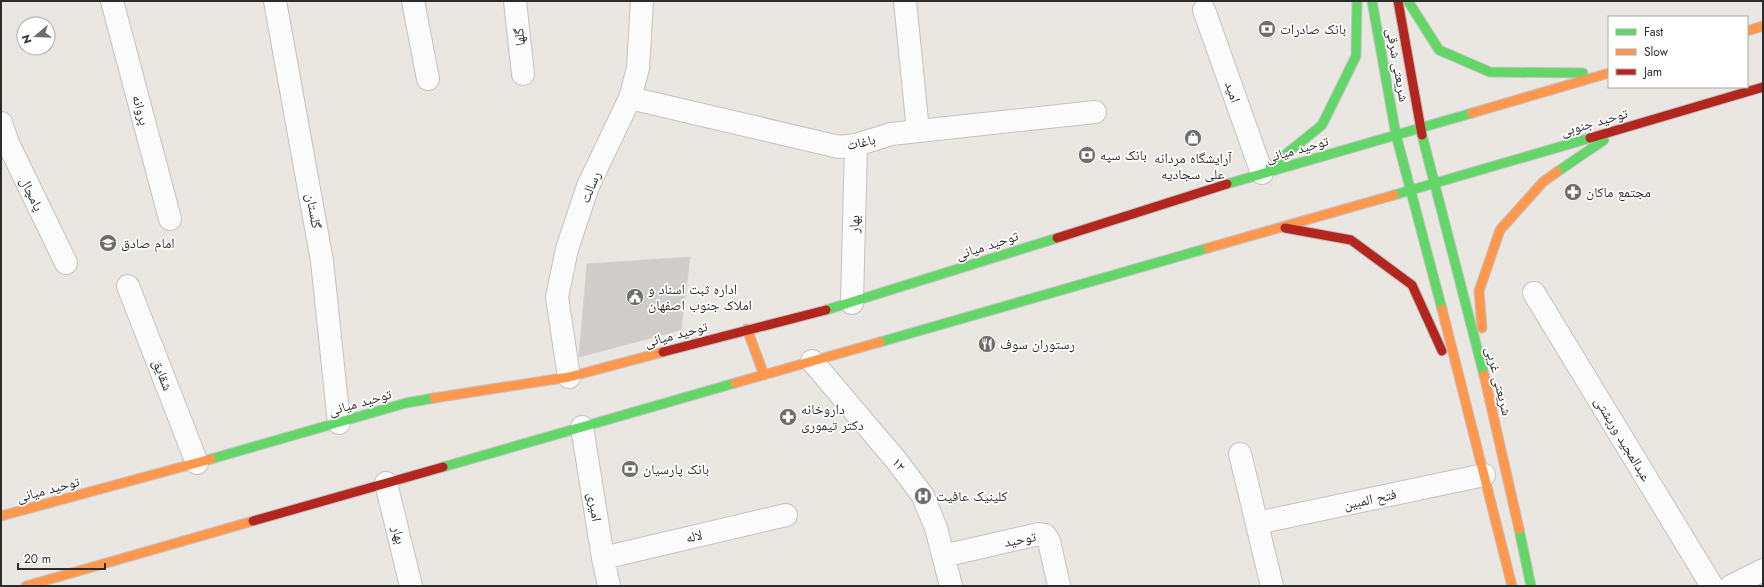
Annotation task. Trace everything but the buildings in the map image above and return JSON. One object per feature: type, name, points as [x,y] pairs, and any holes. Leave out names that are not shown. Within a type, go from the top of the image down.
[{"type":"main road","points":[[1262,173],[1322,125],[1356,56],[1357,1]]},
{"type":"main road","name":"شریعتی شرقی","points":[[1372,1],[1396,134],[1410,190]]},
{"type":"main road","name":"شریعتی شرقی","points":[[1398,1],[1420,127],[1433,183]]},
{"type":"main road","points":[[1408,1],[1439,50],[1490,72],[1608,73]]},
{"type":"main road","points":[[1748,31],[1763,26]]},
{"type":"main road","points":[[1420,127],[1608,73]]},
{"type":"main road","name":"توحید جنوبی","points":[[1433,183],[1763,87]]},
{"type":"main road","name":"توحید میانی","points":[[1,516],[197,463],[406,403],[569,377],[747,329],[852,303],[1262,173],[1420,127]]},
{"type":"main road","points":[[1488,389],[1479,292],[1500,230],[1543,182],[1621,129]]},
{"type":"main road","points":[[26,586],[1433,183]]},
{"type":"main road","name":"شریعتی غربی","points":[[1433,183],[1488,389],[1532,586]]},
{"type":"main road","points":[[1410,190],[1467,404],[1512,586]]},
{"type":"main road","points":[[1280,228],[1351,240],[1412,285],[1467,404]]},
{"type":"main road","points":[[747,329],[764,375]]},
{"type":"street","name":"پروانه","points":[[112,1],[170,219]]},
{"type":"street","name":"گلستان","points":[[275,1],[322,261],[339,423]]},
{"type":"street","points":[[413,1],[428,80]]},
{"type":"street","name":"گلها","points":[[516,1],[523,74]]},
{"type":"street","name":"رسالت","points":[[569,377],[557,297],[567,249],[588,186],[630,98],[638,68],[642,1]]},
{"type":"street","points":[[905,1],[918,131]]},
{"type":"street","name":"امید","points":[[1204,10],[1262,173]]},
{"type":"street","name":"باغات","points":[[630,98],[839,147],[856,145],[891,134],[1095,112]]},
{"type":"street","name":"پامچال","points":[[1,123],[8,143],[66,263]]},
{"type":"street","name":"بهار","points":[[852,303],[856,145]]},
{"type":"street","name":"شقایق","points":[[128,286],[197,463]]},
{"type":"street","name":"عبدالمجید ورپشتی","points":[[1534,293],[1712,586]]},
{"type":"street","name":"۱۲","points":[[812,361],[896,460],[923,496],[936,528],[951,586]]},
{"type":"street","name":"امیری","points":[[582,427],[602,558],[609,586]]},
{"type":"street","points":[[1240,454],[1272,586]]},
{"type":"street","name":"فتح المبین","points":[[1257,523],[1484,475]]},
{"type":"street","name":"بهار","points":[[386,483],[411,586]]},
{"type":"street","name":"لاله","points":[[602,558],[786,515]]},
{"type":"street","name":"توحید","points":[[943,556],[1039,534],[1045,536],[1049,541],[1058,586]]},
{"type":"street","points":[[1730,586],[1763,570]]},
{"type":"traffic: fast","points":[[1270,167],[1322,125],[1356,56],[1357,1]]},
{"type":"traffic: fast","points":[[1372,1],[1396,135],[1442,309]]},
{"type":"traffic: fast","points":[[1408,1],[1439,50],[1490,72],[1583,73]]},
{"type":"traffic: fast","points":[[1227,184],[1472,113]]},
{"type":"traffic: fast","points":[[1422,135],[1484,375]]},
{"type":"traffic: fast","points":[[1394,195],[1590,138]]},
{"type":"traffic: fast","points":[[1557,172],[1604,140]]},
{"type":"traffic: fast","points":[[826,310],[1057,238]]},
{"type":"traffic: fast","points":[[880,342],[1208,248]]},
{"type":"traffic: fast","points":[[443,467],[735,383]]},
{"type":"traffic: fast","points":[[211,459],[406,403],[434,398]]},
{"type":"traffic: fast","points":[[1519,529],[1531,586]]},
{"type":"traffic: slow","points":[[1748,31],[1763,26]]},
{"type":"traffic: slow","points":[[1472,113],[1608,73]]},
{"type":"traffic: slow","points":[[1482,328],[1479,291],[1500,230],[1543,182],[1557,172]]},
{"type":"traffic: slow","points":[[1208,248],[1394,195]]},
{"type":"traffic: slow","points":[[1442,309],[1512,586]]},
{"type":"traffic: slow","points":[[747,329],[764,375]]},
{"type":"traffic: slow","points":[[735,383],[880,342]]},
{"type":"traffic: slow","points":[[434,398],[569,377],[663,352]]},
{"type":"traffic: slow","points":[[1484,375],[1519,529]]},
{"type":"traffic: slow","points":[[1,516],[211,459]]},
{"type":"traffic: slow","points":[[26,586],[253,521]]},
{"type":"traffic: jam","points":[[1398,1],[1422,135]]},
{"type":"traffic: jam","points":[[1590,138],[1763,87]]},
{"type":"traffic: jam","points":[[1057,238],[1227,184]]},
{"type":"traffic: jam","points":[[1285,228],[1351,240],[1412,285],[1442,351]]},
{"type":"traffic: jam","points":[[663,352],[826,310]]},
{"type":"traffic: jam","points":[[253,521],[443,467]]},
{"type":"place","name":"بانک صادرات","points":[[1267,29]]},
{"type":"place","name":"آرایشگاه مردانه علی سجادیه","points":[[1193,138]]},
{"type":"place","name":"بانک سپه","points":[[1087,155]]},
{"type":"place","name":"مجتمع ماکان","points":[[1573,192]]},
{"type":"place","name":"امام صادق","points":[[108,243]]},
{"type":"place","name":"اداره ثبت اسناد و املاک جنوب اصفهان","points":[[635,297]]},
{"type":"place","name":"رستوران سوف","points":[[987,344]]},
{"type":"place","name":"داروخانه دکتر تیموری","points":[[788,417]]},
{"type":"place","name":"بانک پارسیان","points":[[630,469]]},
{"type":"place","name":"کلینیک عافیت","points":[[923,496]]}]
